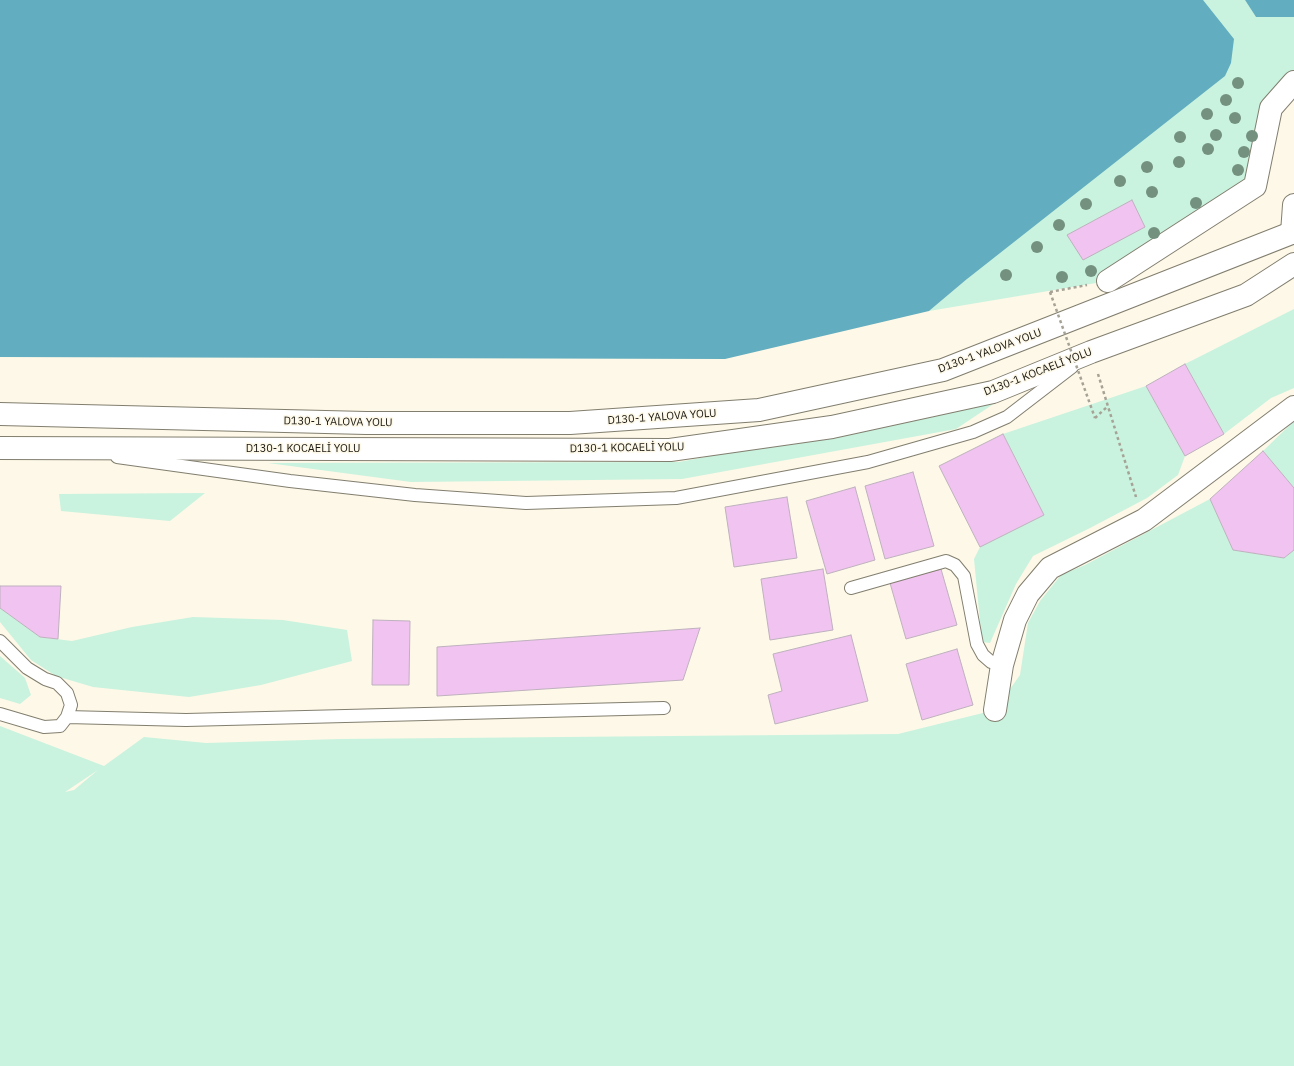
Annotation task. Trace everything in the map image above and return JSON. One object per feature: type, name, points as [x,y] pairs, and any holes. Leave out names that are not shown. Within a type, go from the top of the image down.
[{"type":"main road","points":[[1108,281],[1255,186],[1271,108],[1294,82]]},
{"type":"main road","points":[[1293,233],[1294,205]]},
{"type":"main road","name":"D130-1 YALOVA YOLU","points":[[0,414],[366,423],[562,423],[759,410],[943,370],[1293,233]]},
{"type":"main road","name":"D130-1 KOCAELİ YOLU","points":[[0,448],[670,450],[832,427],[993,392],[1091,352],[1246,295],[1294,264]]},
{"type":"main road","points":[[995,710],[1002,665],[1015,620],[1028,594],[1050,568],[1144,520],[1294,407]]},
{"type":"lane","points":[[0,458],[46,448],[290,481],[415,495],[526,503],[676,498],[868,462],[974,432],[1007,417],[1091,352]]},
{"type":"lane","points":[[851,588],[946,562],[955,565],[964,576],[977,644],[983,656],[991,662],[1002,665]]},
{"type":"lane","points":[[0,641],[27,668],[45,679],[58,683],[67,693],[71,705],[67,717],[60,726],[44,727],[0,714]]},
{"type":"lane","points":[[67,717],[186,720],[664,708]]},
{"type":"path","points":[[1108,281],[1050,292],[1095,418],[1108,406]]},
{"type":"path","points":[[1091,352],[1144,520]]},
{"type":"green space","points":[[1203,0],[1245,0],[1256,17],[1294,17],[1294,82],[1271,108],[1255,186],[1108,281],[929,311],[967,279]]},
{"type":"green space","points":[[1294,309],[1294,388],[1271,398],[1224,434],[1185,364]]},
{"type":"green space","points":[[1146,386],[1185,456],[1178,475],[1147,498],[1033,556],[1016,584],[990,643],[982,642],[974,559],[980,547],[1044,515],[1003,434]]},
{"type":"green space","points":[[998,401],[956,429],[682,479],[411,482],[268,463],[679,462]]},
{"type":"green space","points":[[1294,421],[1294,488],[1263,451]]},
{"type":"green space","points":[[205,493],[170,521],[61,511],[59,494]]},
{"type":"green space","points":[[1210,499],[1233,550],[1284,558],[1294,550],[1294,1066],[0,1066],[0,726],[104,766],[144,737],[206,743],[340,739],[898,734],[995,710],[1020,675],[1028,623],[1040,601],[1061,575],[1085,565]],"holes":[[[98,770],[74,790],[65,792]]]},
{"type":"green space","points":[[0,608],[40,637],[72,641],[132,627],[193,617],[283,620],[347,630],[352,661],[261,685],[189,697],[93,687],[56,676],[31,660],[0,622]]},
{"type":"green space","points":[[0,656],[25,678],[31,695],[20,704],[0,698]]},
{"type":"water","points":[[0,0],[1203,0],[1234,39],[1231,63],[1225,76],[967,279],[929,311],[725,359],[0,357]]},
{"type":"water","points":[[1245,0],[1294,0],[1294,17],[1256,17]]},
{"type":"building","points":[[1132,200],[1145,227],[1083,260],[1067,235]]},
{"type":"building","points":[[1185,364],[1224,434],[1185,456],[1146,386]]},
{"type":"building","points":[[1003,434],[1044,515],[980,547],[939,466]]},
{"type":"building","points":[[1263,451],[1294,488],[1294,550],[1284,558],[1233,550],[1210,499]]},
{"type":"building","points":[[913,472],[934,546],[885,559],[865,486]]},
{"type":"building","points":[[855,487],[875,560],[827,574],[806,501]]},
{"type":"building","points":[[787,497],[797,558],[734,567],[725,507]]},
{"type":"building","points":[[823,569],[833,630],[770,640],[761,579]]},
{"type":"building","points":[[941,569],[957,625],[906,639],[890,583]]},
{"type":"building","points":[[0,586],[61,586],[58,639],[40,637],[0,608]]},
{"type":"building","points":[[373,620],[410,621],[409,685],[372,685]]},
{"type":"building","points":[[700,628],[683,680],[437,696],[437,647]]},
{"type":"building","points":[[851,635],[868,701],[775,724],[768,695],[782,691],[773,654]]},
{"type":"building","points":[[957,649],[973,705],[922,720],[906,664]]}]
